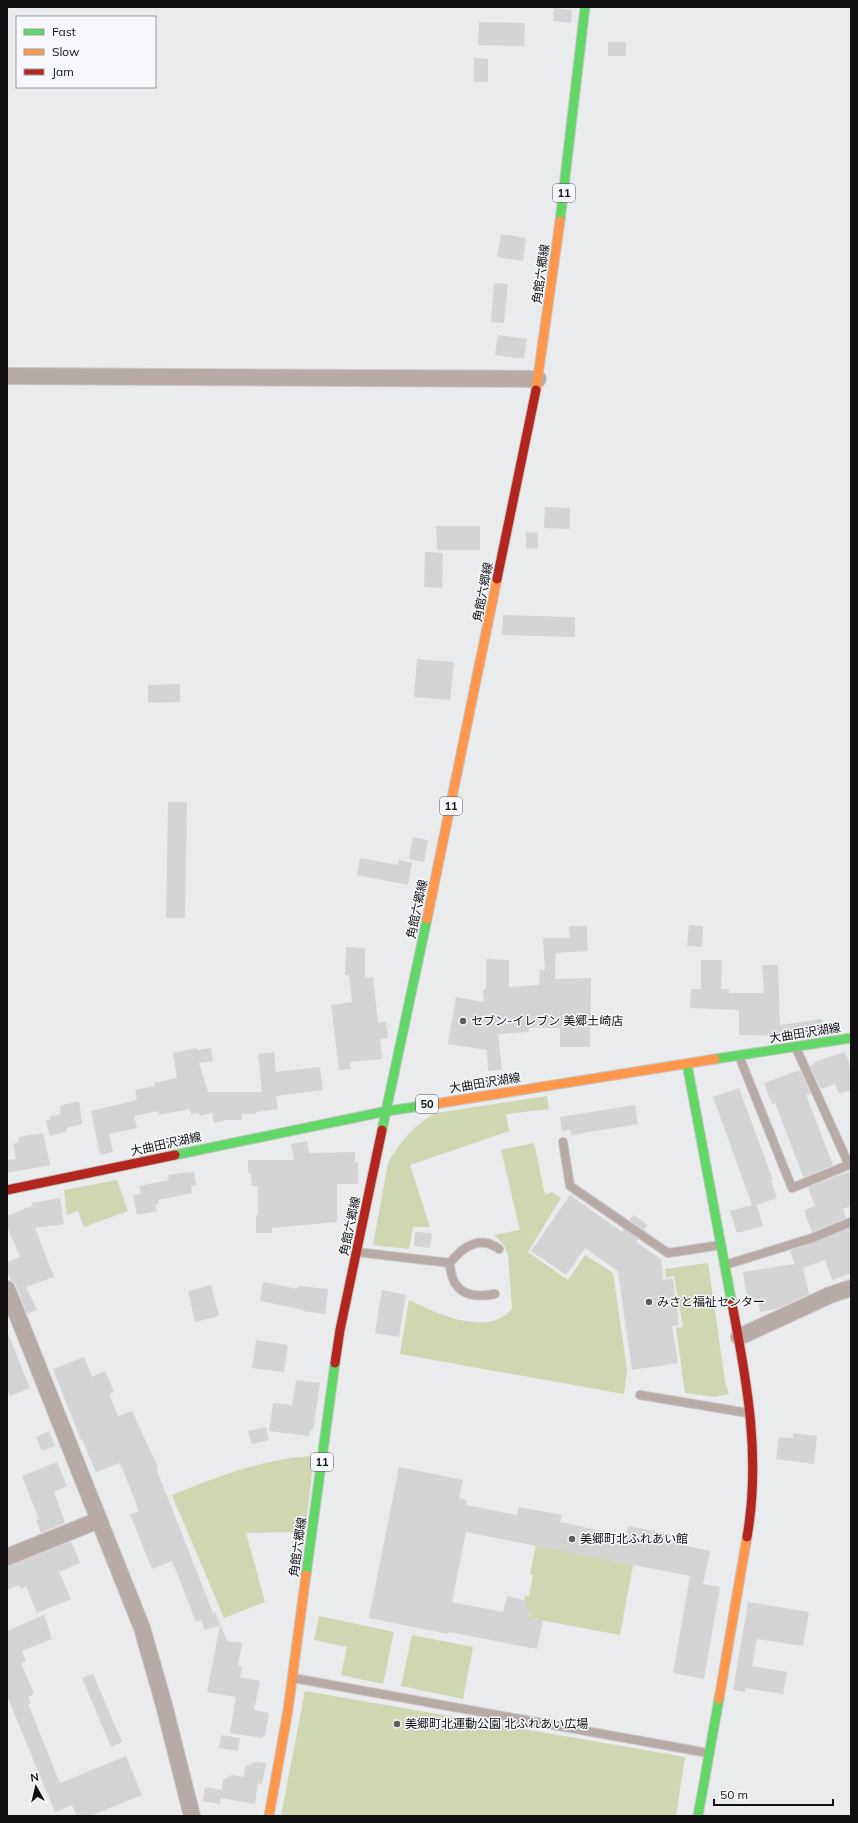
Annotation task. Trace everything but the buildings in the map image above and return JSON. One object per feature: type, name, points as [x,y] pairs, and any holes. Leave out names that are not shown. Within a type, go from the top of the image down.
[{"type":"main road","name":"角館六郷線","points":[[269,1816],[292,1678],[340,1330],[387,1111],[538,379],[568,164],[585,7]]},
{"type":"main road","name":"大曲田沢湖線","points":[[7,1190],[387,1111],[851,1038]]},
{"type":"main road","points":[[687,1064],[748,1387],[754,1473],[748,1532],[698,1816]]},
{"type":"street","points":[[7,376],[538,379]]},
{"type":"street","points":[[739,1337],[851,1288]]},
{"type":"street","points":[[7,1289],[142,1628],[164,1705],[192,1816]]},
{"type":"street","points":[[7,1557],[99,1520]]},
{"type":"lane","points":[[738,1056],[792,1188],[850,1164],[796,1047]]},
{"type":"lane","points":[[563,1142],[570,1186],[668,1253],[721,1245]]},
{"type":"lane","points":[[725,1265],[812,1238],[851,1222]]},
{"type":"lane","points":[[495,1294],[482,1296],[466,1293],[457,1287],[450,1276],[450,1263],[460,1250],[472,1245],[492,1244],[499,1249]]},
{"type":"lane","points":[[357,1252],[450,1263]]},
{"type":"lane","points":[[640,1395],[750,1413]]},
{"type":"lane","points":[[292,1678],[709,1753]]},
{"type":"green space","points":[[547,1096],[549,1109],[506,1114],[509,1131],[410,1165],[430,1227],[413,1227],[409,1249],[373,1245],[388,1163],[397,1148],[422,1122],[436,1113]]},
{"type":"green space","points":[[534,1143],[545,1195],[552,1192],[561,1198],[528,1252],[568,1280],[585,1255],[613,1273],[627,1370],[624,1394],[400,1354],[409,1300],[447,1316],[476,1322],[489,1322],[502,1317],[512,1309],[508,1255],[504,1245],[494,1235],[520,1230],[501,1150]]},
{"type":"green space","points":[[117,1180],[128,1211],[84,1227],[78,1211],[67,1215],[64,1190]]},
{"type":"green space","points":[[708,1263],[725,1381],[729,1394],[714,1397],[685,1393],[676,1328],[683,1327],[674,1276],[666,1278],[665,1269]]},
{"type":"green space","points":[[314,1456],[305,1532],[246,1533],[265,1602],[224,1618],[172,1495],[224,1475],[259,1464],[277,1460]]},
{"type":"green space","points":[[536,1545],[633,1565],[620,1635],[529,1618],[530,1611],[523,1609],[525,1596],[529,1596],[533,1575],[530,1574]]},
{"type":"green space","points":[[319,1616],[394,1632],[383,1684],[341,1675],[347,1647],[314,1640]]},
{"type":"green space","points":[[412,1635],[473,1647],[463,1699],[401,1686]]},
{"type":"green space","name":"美郷町北運動公園 北ふれあい広場","points":[[305,1691],[685,1757],[676,1816],[281,1816]]},
{"type":"traffic: fast","points":[[560,221],[585,7]]},
{"type":"traffic: fast","points":[[382,1130],[427,919]]},
{"type":"traffic: fast","points":[[715,1059],[851,1038]]},
{"type":"traffic: fast","points":[[687,1064],[732,1304]]},
{"type":"traffic: fast","points":[[175,1155],[387,1111],[422,1106]]},
{"type":"traffic: fast","points":[[306,1575],[335,1363]]},
{"type":"traffic: fast","points":[[698,1816],[719,1699]]},
{"type":"traffic: slow","points":[[536,390],[560,221]]},
{"type":"traffic: slow","points":[[427,919],[497,579]]},
{"type":"traffic: slow","points":[[422,1106],[715,1059]]},
{"type":"traffic: slow","points":[[719,1699],[747,1537]]},
{"type":"traffic: slow","points":[[269,1816],[288,1710],[306,1575]]},
{"type":"traffic: jam","points":[[497,579],[536,390]]},
{"type":"traffic: jam","points":[[335,1363],[340,1330],[382,1130]]},
{"type":"traffic: jam","points":[[7,1190],[175,1155]]},
{"type":"traffic: jam","points":[[732,1304],[743,1362],[752,1449],[753,1478],[747,1537]]},
{"type":"place","name":"セブン-イレブン 美郷土崎店","points":[[463,1021]]},
{"type":"place","name":"みさと福祉センター","points":[[649,1302]]},
{"type":"place","name":"美郷町北ふれあい館","points":[[572,1539]]},
{"type":"place","name":"美郷町北運動公園 北ふれあい広場","points":[[397,1724]]}]
